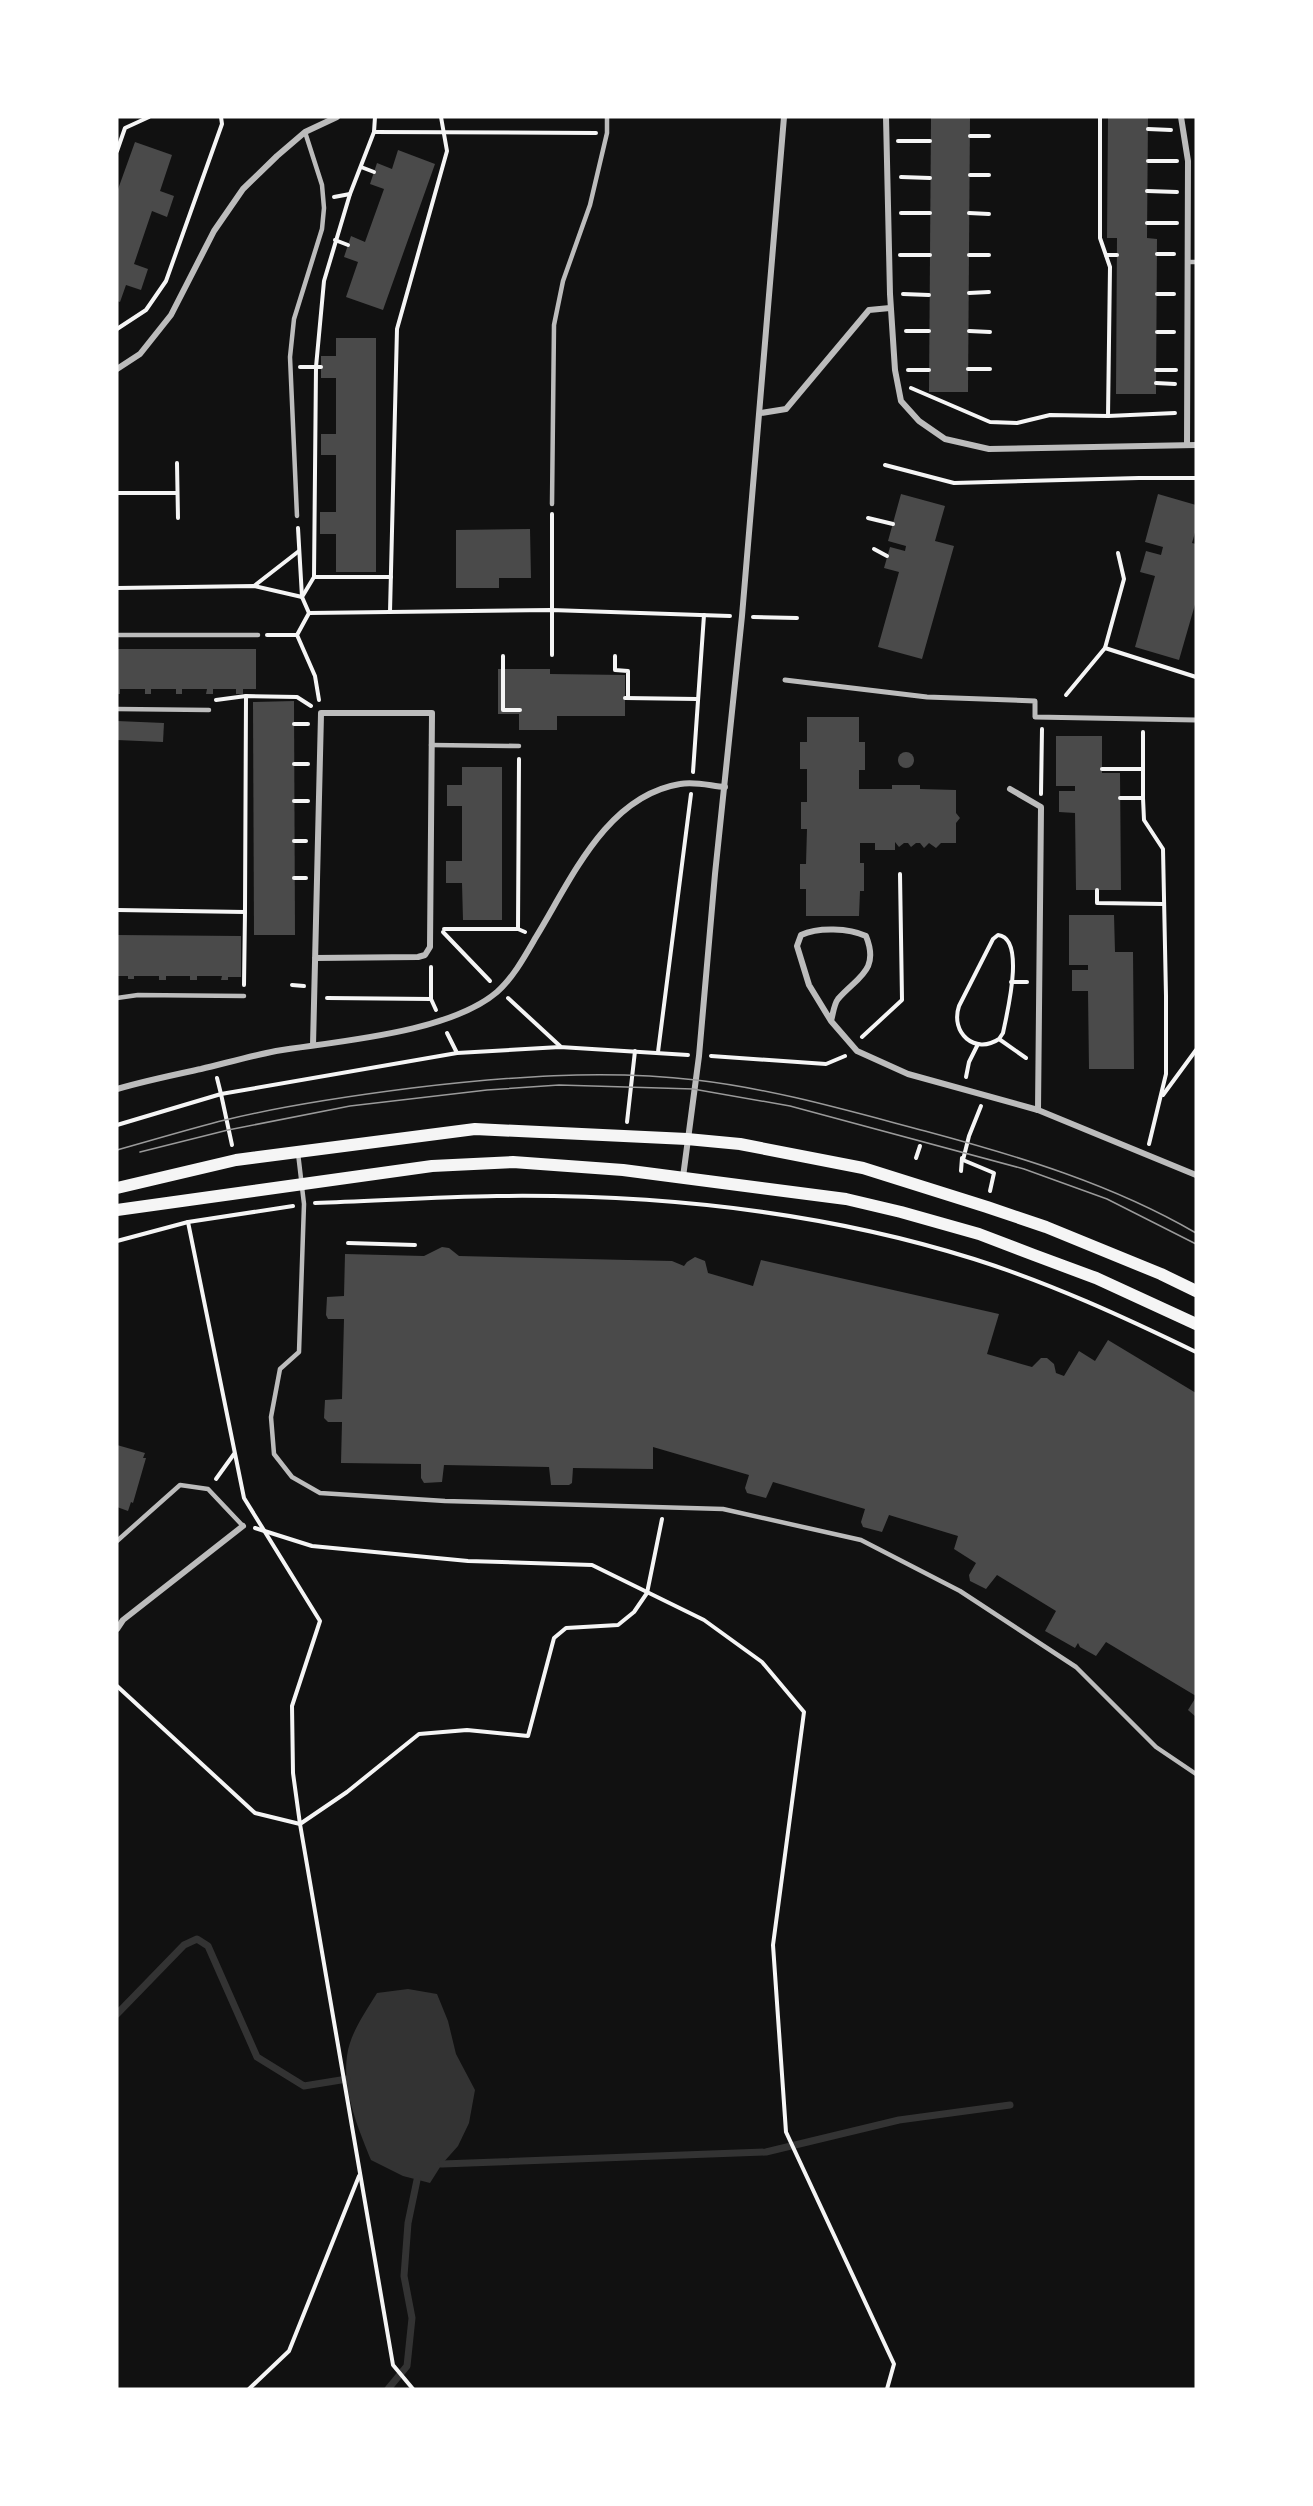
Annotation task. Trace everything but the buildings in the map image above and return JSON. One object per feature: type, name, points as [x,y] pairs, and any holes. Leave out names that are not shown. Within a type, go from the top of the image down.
[{"type":"main road","points":[[117,1188],[236,1160],[476,1129],[687,1139],[740,1144],[818,1157],[863,1168],[987,1207],[1067,1236],[1161,1274],[1196,1291]]},
{"type":"main road","points":[[117,1210],[432,1166],[513,1162],[623,1170],[846,1198],[979,1234],[1096,1278],[1196,1324]]},
{"type":"street","points":[[117,369],[140,354],[171,315],[214,231],[243,189],[305,132],[337,117]]},
{"type":"street","points":[[683,1178],[699,1056],[742,616],[761,413],[784,117]]},
{"type":"street","points":[[886,117],[890,308],[896,382],[901,401],[919,421],[945,439],[989,449],[1196,444]]},
{"type":"street","points":[[1181,117],[1188,161],[1193,262],[1187,412],[1188,445]]},
{"type":"street","points":[[761,413],[786,409],[869,310],[890,308]]},
{"type":"street","points":[[785,680],[927,696],[1035,701],[1035,717],[1196,720]]},
{"type":"street","points":[[313,1045],[314,998],[321,713],[432,713],[430,948],[425,955],[418,957],[315,958]]},
{"type":"street","points":[[117,1089],[313,1045],[418,1028],[484,1002],[499,990],[607,826],[628,808],[651,794],[680,784],[725,787]]},
{"type":"street","points":[[1010,789],[1041,807],[1038,1110]]},
{"type":"street","points":[[831,1021],[836,1000],[864,975],[869,960],[870,946],[866,936],[856,932],[810,931],[801,935],[797,946],[809,985],[831,1021],[854,1048],[908,1074],[1038,1110],[1196,1175]]},
{"type":"street","points":[[117,1629],[123,1620],[243,1526]]},
{"type":"lane","points":[[552,504],[554,326],[563,281],[590,205],[607,133],[607,117]]},
{"type":"lane","points":[[297,516],[290,357],[294,319],[322,229],[323,198],[322,184],[305,132]]},
{"type":"lane","points":[[117,636],[258,635]]},
{"type":"lane","points":[[117,709],[209,710]]},
{"type":"lane","points":[[431,745],[519,746]]},
{"type":"lane","points":[[117,998],[138,994],[244,996]]},
{"type":"lane","points":[[298,1151],[304,1204],[299,1352],[280,1369],[271,1417],[273,1454],[292,1478],[320,1493],[445,1501],[723,1509],[850,1538],[871,1545],[960,1591],[1076,1667],[1156,1747],[1196,1774]]},
{"type":"lane","points":[[117,1541],[180,1485],[208,1489],[243,1526]]},
{"type":"path","points":[[117,151],[125,128],[149,117]]},
{"type":"path","points":[[117,329],[146,310],[166,281],[222,124],[221,117]]},
{"type":"path","points":[[302,597],[314,577],[317,356],[324,281],[350,194],[374,132],[375,117]]},
{"type":"path","points":[[390,612],[397,329],[447,151],[441,117]]},
{"type":"path","points":[[1100,117],[1100,238],[1110,267],[1108,416]]},
{"type":"path","points":[[1148,129],[1157,129]]},
{"type":"path","points":[[1100,130],[1108,130]]},
{"type":"path","points":[[374,132],[607,133]]},
{"type":"path","points":[[970,136],[989,136]]},
{"type":"path","points":[[888,141],[930,141]]},
{"type":"path","points":[[1148,161],[1188,161]]},
{"type":"path","points":[[1100,162],[1107,162]]},
{"type":"path","points":[[361,166],[374,172]]},
{"type":"path","points":[[970,175],[989,175]]},
{"type":"path","points":[[889,177],[930,178]]},
{"type":"path","points":[[1148,191],[1156,191]]},
{"type":"path","points":[[1100,192],[1107,192]]},
{"type":"path","points":[[323,198],[350,194]]},
{"type":"path","points":[[889,213],[930,213]]},
{"type":"path","points":[[969,213],[989,213]]},
{"type":"path","points":[[1100,223],[1107,223]]},
{"type":"path","points":[[1147,223],[1156,223]]},
{"type":"path","points":[[1157,254],[1169,254]]},
{"type":"path","points":[[889,255],[930,255]]},
{"type":"path","points":[[969,255],[989,255]]},
{"type":"path","points":[[1106,255],[1117,255]]},
{"type":"path","points":[[969,292],[989,292]]},
{"type":"path","points":[[1109,293],[1117,293]]},
{"type":"path","points":[[1157,294],[1166,293]]},
{"type":"path","points":[[890,294],[929,295]]},
{"type":"path","points":[[969,331],[990,332]]},
{"type":"path","points":[[1109,331],[1116,331]]},
{"type":"path","points":[[1156,332],[1166,332]]},
{"type":"path","points":[[968,369],[990,369]]},
{"type":"path","points":[[1108,370],[1116,370]]},
{"type":"path","points":[[1156,370],[1164,370]]},
{"type":"path","points":[[896,382],[990,422],[1017,423],[1050,415],[1108,416],[1187,412]]},
{"type":"path","points":[[177,463],[178,518]]},
{"type":"path","points":[[885,465],[954,483],[1196,478]]},
{"type":"path","points":[[117,493],[177,493]]},
{"type":"path","points":[[552,504],[552,655]]},
{"type":"path","points":[[868,518],[893,524]]},
{"type":"path","points":[[297,523],[302,597],[309,613]]},
{"type":"path","points":[[874,549],[887,556]]},
{"type":"path","points":[[254,586],[299,551]]},
{"type":"path","points":[[1066,695],[1105,648],[1124,579],[1118,553]]},
{"type":"path","points":[[314,577],[391,577]]},
{"type":"path","points":[[117,588],[254,586],[302,597]]},
{"type":"path","points":[[309,613],[551,610],[797,618]]},
{"type":"path","points":[[297,635],[309,613]]},
{"type":"path","points":[[658,1052],[692,784],[704,615]]},
{"type":"path","points":[[258,635],[297,635]]},
{"type":"path","points":[[297,635],[315,676],[321,713]]},
{"type":"path","points":[[1105,648],[1196,677]]},
{"type":"path","points":[[503,656],[503,710],[520,710]]},
{"type":"path","points":[[615,656],[615,670],[628,671],[626,698],[697,699]]},
{"type":"path","points":[[209,710],[209,701],[240,695],[297,697],[321,713]]},
{"type":"path","points":[[244,985],[246,696]]},
{"type":"path","points":[[1041,807],[1042,717]]},
{"type":"path","points":[[1143,719],[1144,820],[1163,849],[1166,996],[1166,1074],[1147,1153]]},
{"type":"path","points":[[294,724],[302,724]]},
{"type":"path","points":[[518,929],[519,746]]},
{"type":"path","points":[[294,764],[302,764]]},
{"type":"path","points":[[1102,769],[1143,769]]},
{"type":"path","points":[[1120,798],[1143,798]]},
{"type":"path","points":[[294,801],[304,801]]},
{"type":"path","points":[[294,841],[303,841]]},
{"type":"path","points":[[117,1125],[220,1094],[457,1053],[560,1047],[826,1064],[854,1048],[902,1000],[900,874]]},
{"type":"path","points":[[294,878],[301,878]]},
{"type":"path","points":[[1097,890],[1097,903],[1163,904]]},
{"type":"path","points":[[117,910],[245,912]]},
{"type":"path","points":[[536,937],[518,929],[440,929],[499,990],[560,1047]]},
{"type":"path","points":[[998,935],[1009,940],[1014,955],[1005,1022],[999,1039],[992,1044],[978,1044],[961,1033],[956,1016],[990,945],[998,935]]},
{"type":"path","points":[[425,955],[431,962],[431,999],[457,1053]]},
{"type":"path","points":[[314,998],[431,999]]},
{"type":"path","points":[[999,1039],[1039,1066]]},
{"type":"path","points":[[963,1089],[969,1062],[978,1044]]},
{"type":"path","points":[[1160,1098],[1196,1050]]},
{"type":"path","points":[[214,1066],[220,1094]]},
{"type":"path","points":[[961,1171],[969,1136],[986,1095]]},
{"type":"path","points":[[916,1158],[920,1146]]},
{"type":"path","points":[[962,1159],[994,1173],[987,1207]]},
{"type":"path","points":[[117,1241],[188,1222],[304,1204],[497,1196],[620,1199],[775,1214],[841,1226],[971,1258],[1111,1311],[1196,1352]]},
{"type":"path","points":[[841,1226],[842,1218]]},
{"type":"path","points":[[188,1222],[244,1498],[320,1621],[292,1706],[293,1773],[359,2175],[393,2365],[413,2389]]},
{"type":"path","points":[[900,1240],[902,1232]]},
{"type":"path","points":[[971,1258],[979,1234]]},
{"type":"path","points":[[348,1243],[415,1245]]},
{"type":"path","points":[[208,1489],[235,1454]]},
{"type":"path","points":[[117,1686],[255,1813],[300,1824],[347,1792],[419,1734],[467,1730],[528,1736],[554,1638],[566,1628],[618,1625],[634,1612],[647,1593],[665,1506]]},
{"type":"path","points":[[243,1526],[263,1529],[312,1546],[468,1561],[592,1565],[704,1620],[762,1662],[804,1712],[773,1945],[786,2132],[894,2364],[886,2389]]},
{"type":"path","points":[[249,2389],[289,2351],[359,2175]]},
{"type":"shaded area","points":[[408,1989],[437,1994],[448,2021],[456,2054],[475,2090],[469,2123],[458,2146],[442,2164],[430,2183],[403,2176],[371,2160],[361,2136],[347,2083],[347,2056],[351,2039],[377,1993]]},
{"type":"waterway","points":[[117,2014],[184,1945],[197,1939],[208,1946],[257,2057],[304,2086],[347,2079]]},
{"type":"waterway","points":[[442,2164],[766,2152],[899,2120],[1010,2105]]},
{"type":"waterway","points":[[388,2389],[407,2366],[412,2318],[404,2276],[408,2223],[417,2180]]},
{"type":"tram line","points":[[117,1150],[248,1115],[318,1101],[388,1091],[554,1076],[660,1077],[725,1084],[811,1101],[995,1151],[1098,1186],[1196,1233]]},
{"type":"tram line","points":[[140,1152],[228,1130],[350,1106],[487,1090],[559,1085],[693,1089],[790,1106],[1024,1169],[1107,1199],[1196,1244]]}]
